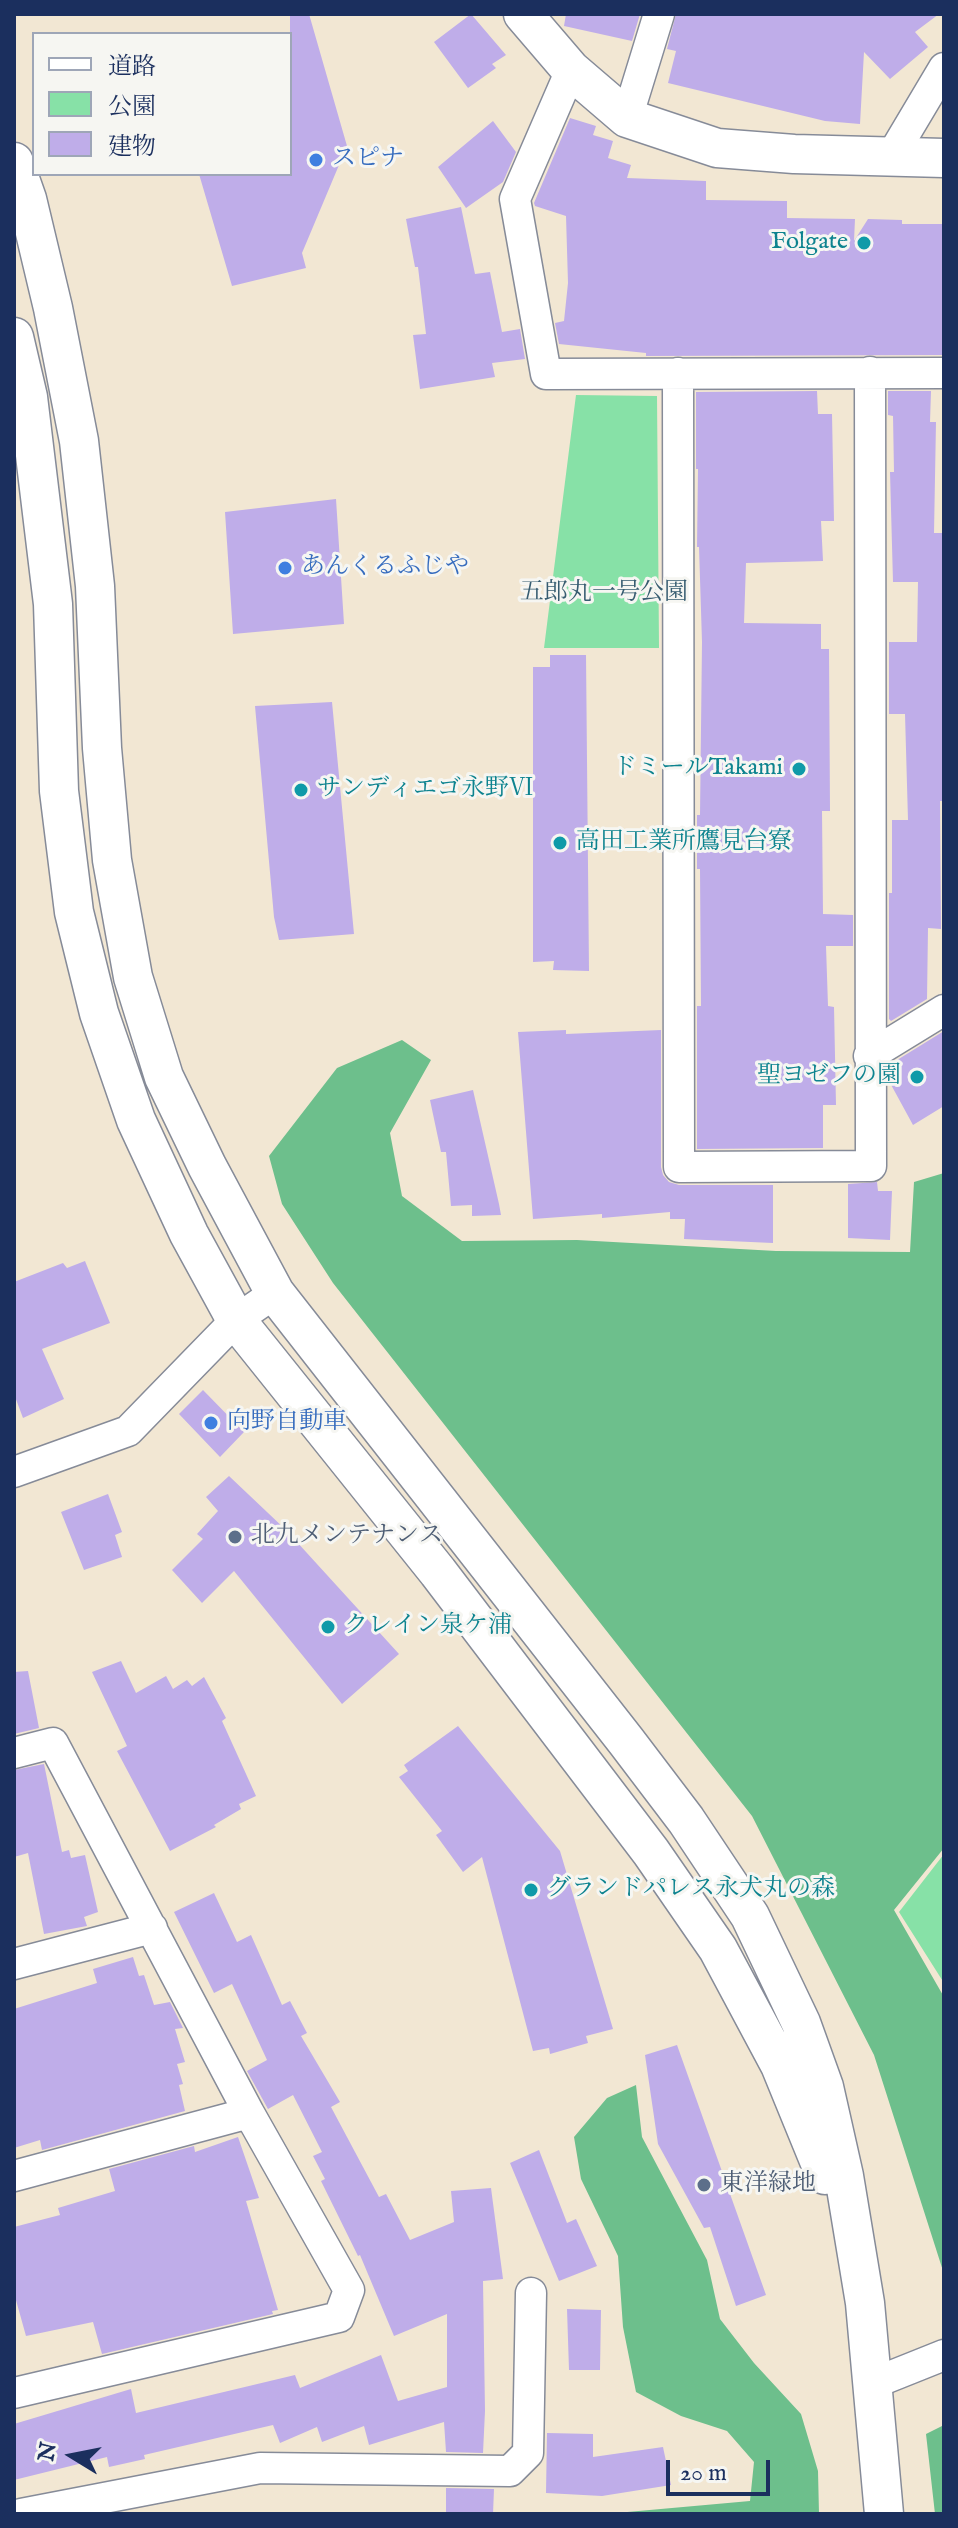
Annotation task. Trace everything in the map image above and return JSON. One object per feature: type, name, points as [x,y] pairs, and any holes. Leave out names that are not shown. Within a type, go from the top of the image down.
[{"type":"street","points":[[523,14],[571,70],[627,118],[717,148],[944,158]]},
{"type":"street","points":[[627,118],[659,14]]},
{"type":"street","points":[[891,157],[944,68]]},
{"type":"street","points":[[571,70],[515,199],[546,374],[944,373]]},
{"type":"street","points":[[14,162],[27,199],[53,308],[79,441],[95,586],[102,748],[112,860],[133,977],[164,1077],[207,1166],[275,1293],[635,1752],[686,1820],[750,1916],[801,2023],[824,2087],[844,2176],[865,2303],[884,2514]]},
{"type":"street","points":[[14,337],[28,397],[53,604],[59,791],[74,912],[99,1013],[136,1120],[189,1234],[236,1320],[438,1572],[651,1852],[718,1949],[780,2065],[819,2158],[865,2303]]},
{"type":"street","points":[[678,373],[679,1167],[871,1166],[870,372]]},
{"type":"street","points":[[869,1056],[944,1010]]},
{"type":"street","points":[[14,1472],[128,1431],[236,1320],[275,1293]]},
{"type":"street","points":[[14,1753],[53,1743],[249,2113],[349,2290],[339,2317],[14,2393]]},
{"type":"street","points":[[14,1964],[152,1928]]},
{"type":"street","points":[[14,2176],[249,2113]]},
{"type":"street","points":[[21,2514],[260,2468],[510,2471],[528,2453],[531,2293]]},
{"type":"street","points":[[874,2383],[944,2355]]},
{"type":"green space","name":"五郎丸一号公園","points":[[576,395],[657,396],[659,648],[544,648]]},
{"type":"green space","points":[[402,1040],[431,1060],[390,1133],[402,1196],[462,1241],[577,1240],[776,1251],[910,1252],[914,1182],[944,1173],[944,1848],[894,1910],[944,1997],[944,2274],[874,2055],[752,1816],[333,1283],[282,1204],[269,1156],[337,1068]]},
{"type":"green space","points":[[944,1854],[944,1983],[899,1912]]},
{"type":"green space","points":[[636,2085],[642,2137],[707,2260],[720,2319],[754,2363],[801,2414],[818,2471],[819,2514],[605,2514],[750,2501],[754,2462],[727,2431],[681,2416],[636,2392],[623,2327],[618,2256],[581,2179],[574,2137],[607,2098]]},
{"type":"green space","points":[[944,2425],[944,2514],[935,2514],[926,2434]]},
{"type":"building","name":"スピナ","points":[[290,14],[309,14],[347,146],[302,253],[306,268],[232,286],[200,176],[292,176]]},
{"type":"building","points":[[471,14],[506,55],[492,64],[496,68],[468,88],[434,42]]},
{"type":"building","points":[[566,14],[640,14],[632,41],[564,26]]},
{"type":"building","points":[[676,14],[939,14],[915,32],[928,47],[890,79],[864,52],[860,124],[825,121],[668,83],[676,51],[667,49]]},
{"type":"building","points":[[570,118],[596,126],[593,135],[613,141],[608,158],[631,165],[627,178],[706,181],[706,200],[787,201],[787,218],[855,219],[854,241],[868,219],[902,220],[902,224],[944,224],[944,355],[646,356],[646,353],[559,344],[555,323],[564,321],[568,283],[566,216],[535,206],[534,203]]},
{"type":"building","points":[[493,121],[516,152],[503,182],[466,208],[438,167]]},
{"type":"building","points":[[461,207],[475,274],[490,272],[502,332],[520,329],[525,359],[492,363],[495,377],[420,389],[413,335],[426,334],[418,267],[415,267],[406,219]]},
{"type":"building","points":[[817,391],[818,414],[832,414],[834,521],[821,521],[823,561],[746,563],[744,623],[821,624],[821,649],[829,649],[830,811],[822,811],[823,914],[853,915],[853,946],[826,946],[828,1006],[834,1007],[836,1105],[823,1105],[823,1148],[697,1149],[697,1006],[701,1006],[697,815],[700,815],[702,642],[697,547],[696,392]]},
{"type":"building","points":[[888,391],[931,391],[930,422],[936,422],[934,533],[944,533],[941,929],[928,928],[927,999],[891,1021],[889,893],[892,893],[892,820],[908,820],[905,714],[889,714],[889,642],[917,642],[918,582],[893,582],[890,472],[894,472],[893,416],[888,415]]},
{"type":"building","name":"あんくるふじや","points":[[336,499],[344,624],[233,634],[225,512]]},
{"type":"building","name":"高田工業所鷹見台寮","points":[[550,655],[586,655],[589,971],[553,970],[554,961],[533,962],[533,667],[550,667]]},
{"type":"building","name":"サンディエゴ永野Ⅵ","points":[[332,702],[354,934],[279,940],[274,917],[255,706]]},
{"type":"building","points":[[566,1030],[566,1034],[661,1030],[663,1175],[669,1182],[679,1185],[773,1185],[773,1243],[684,1239],[685,1219],[670,1219],[670,1212],[602,1218],[602,1214],[533,1219],[518,1032]]},
{"type":"building","name":"聖ヨゼフの園","points":[[944,1031],[944,1106],[913,1125],[889,1081],[889,1065]]},
{"type":"building","points":[[473,1090],[501,1215],[472,1216],[472,1205],[451,1206],[446,1152],[441,1152],[430,1100]]},
{"type":"building","points":[[877,1182],[878,1191],[892,1191],[890,1240],[848,1238],[848,1184]]},
{"type":"building","points":[[85,1261],[110,1323],[42,1349],[64,1399],[23,1418],[14,1394],[14,1282],[63,1263],[67,1268]]},
{"type":"building","name":"向野自動車","points":[[203,1390],[244,1432],[220,1457],[179,1414]]},
{"type":"building","points":[[229,1476],[286,1530],[399,1654],[342,1704],[234,1571],[202,1603],[172,1570],[203,1539],[197,1534],[218,1511],[206,1497]]},
{"type":"building","points":[[108,1494],[122,1532],[115,1535],[122,1557],[84,1570],[61,1512]]},
{"type":"building","points":[[121,1661],[136,1693],[166,1676],[173,1689],[187,1680],[192,1686],[204,1677],[226,1718],[222,1721],[256,1796],[239,1804],[241,1809],[214,1825],[216,1827],[170,1851],[117,1751],[127,1746],[92,1672]]},
{"type":"building","points":[[28,1671],[39,1728],[14,1734],[14,1672]]},
{"type":"building","name":"グランドパレス永犬丸の森","points":[[458,1726],[560,1851],[613,2029],[586,2036],[588,2043],[550,2054],[549,2048],[533,2051],[482,1857],[463,1872],[436,1835],[442,1831],[399,1777],[408,1771],[404,1765]]},
{"type":"building","points":[[44,1764],[62,1852],[69,1850],[71,1858],[85,1855],[98,1912],[84,1917],[87,1926],[44,1934],[28,1853],[14,1857],[14,1770]]},
{"type":"building","points":[[214,1893],[237,1942],[251,1935],[282,2005],[290,2001],[307,2033],[301,2036],[340,2102],[331,2107],[379,2197],[386,2194],[410,2240],[454,2222],[451,2191],[491,2188],[503,2279],[483,2281],[483,2453],[446,2452],[444,2422],[369,2445],[364,2426],[322,2442],[317,2427],[280,2443],[273,2425],[144,2455],[145,2459],[109,2467],[107,2457],[14,2480],[14,2424],[131,2389],[136,2413],[295,2375],[300,2388],[381,2355],[398,2401],[447,2387],[447,2314],[394,2336],[360,2255],[321,2181],[325,2179],[313,2156],[322,2152],[293,2095],[268,2109],[247,2071],[267,2060],[232,1984],[214,1993],[174,1912]]},
{"type":"building","points":[[133,1957],[139,1976],[144,1975],[154,2005],[170,2002],[183,2028],[175,2029],[185,2062],[177,2064],[183,2084],[179,2085],[185,2111],[42,2150],[40,2140],[14,2148],[14,2009],[97,1983],[93,1969]]},
{"type":"building","name":"東洋緑地","points":[[677,2045],[766,2295],[736,2306],[710,2227],[704,2228],[658,2144],[645,2055]]},
{"type":"building","points":[[238,2137],[259,2198],[246,2201],[278,2310],[272,2311],[273,2314],[102,2354],[93,2322],[26,2336],[14,2293],[14,2227],[60,2215],[58,2208],[115,2191],[109,2169],[194,2146],[195,2152]]},
{"type":"building","points":[[539,2150],[567,2223],[576,2219],[597,2266],[559,2281],[510,2163]]},
{"type":"building","points":[[567,2309],[601,2310],[600,2370],[569,2370]]},
{"type":"building","points":[[547,2433],[593,2434],[593,2457],[663,2447],[671,2485],[602,2496],[546,2493]]},
{"type":"building","points":[[446,2488],[494,2489],[493,2514],[446,2514]]},
{"type":"place","name":"スピナ","points":[[316,160]]},
{"type":"place","name":"Folgate","points":[[864,243]]},
{"type":"place","name":"あんくるふじや","points":[[285,568]]},
{"type":"place","name":"ドミールTakami","points":[[799,769]]},
{"type":"place","name":"サンディエゴ永野Ⅵ","points":[[301,790]]},
{"type":"place","name":"高田工業所鷹見台寮","points":[[560,843]]},
{"type":"place","name":"聖ヨゼフの園","points":[[917,1077]]},
{"type":"place","name":"向野自動車","points":[[211,1423]]},
{"type":"place","name":"北九メンテナンス","points":[[235,1537]]},
{"type":"place","name":"クレイン泉ケ浦","points":[[328,1627]]},
{"type":"place","name":"グランドパレス永犬丸の森","points":[[531,1890]]},
{"type":"place","name":"東洋緑地","points":[[704,2185]]}]
